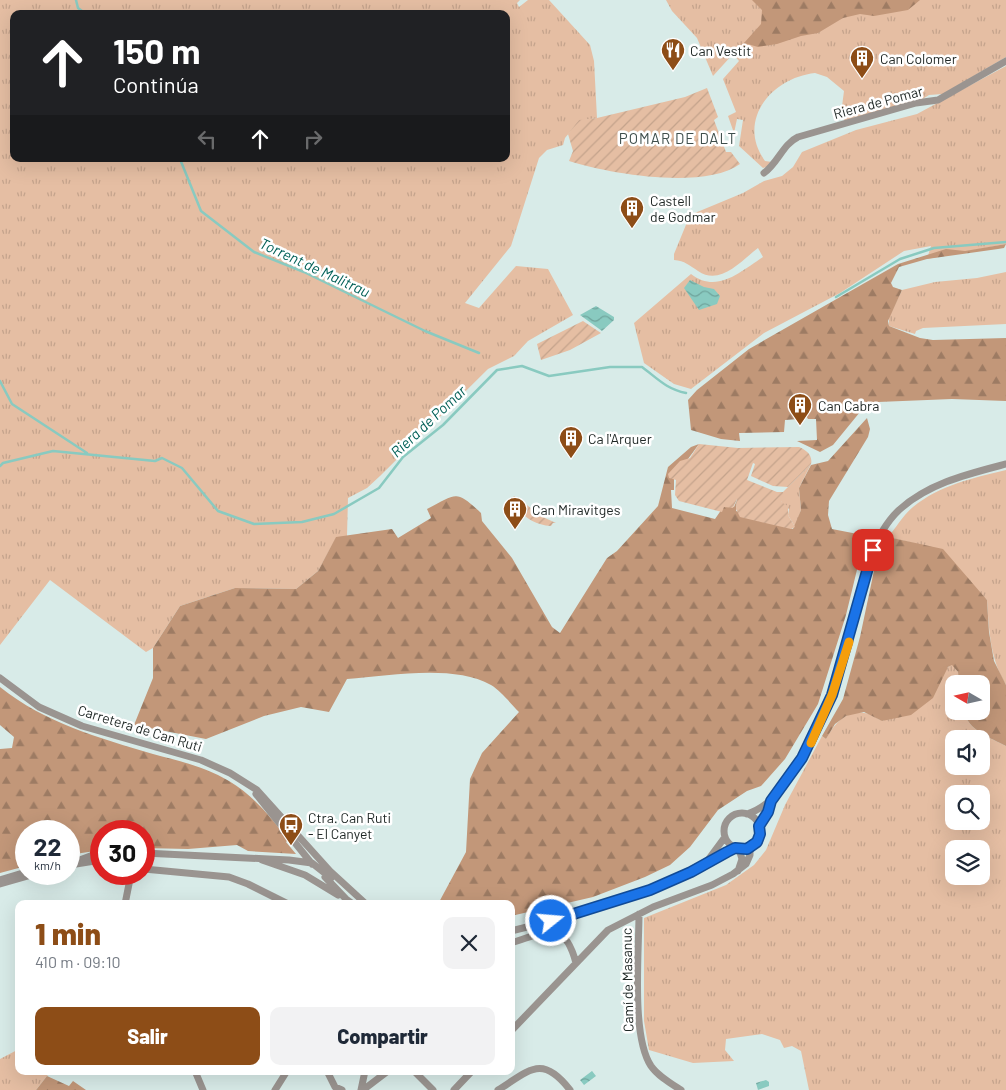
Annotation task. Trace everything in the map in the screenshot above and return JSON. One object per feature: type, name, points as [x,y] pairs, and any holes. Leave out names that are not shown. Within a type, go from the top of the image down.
[{"type":"street","name":"Riera de Pomar","points":[[764,174],[772,167],[791,140],[798,136],[916,103],[938,100],[1006,61]]},
{"type":"street","points":[[515,930],[551,921],[650,890],[706,862],[737,849],[750,848],[758,840],[759,826],[768,812],[771,801],[802,758],[832,695],[870,558],[880,536],[890,521],[918,496],[940,484],[1006,464]]},
{"type":"street","name":"Carretera de Can Ruti","points":[[0,678],[39,706],[82,726],[201,760],[230,773],[263,796],[330,871],[361,900]]},
{"type":"street","name":"Carretera de Can Ruti","points":[[248,785],[312,863],[346,900]]},
{"type":"street","points":[[746,814],[771,801]]},
{"type":"street","points":[[738,871],[742,859],[737,849],[725,837],[724,827],[728,819],[738,814],[746,814],[753,817],[759,826]]},
{"type":"street","points":[[706,862],[725,837]]},
{"type":"street","points":[[515,1027],[608,930],[639,914],[712,885],[738,871],[746,864],[750,855],[750,848]]},
{"type":"street","points":[[155,855],[271,858],[312,863]]},
{"type":"street","points":[[257,859],[305,875],[346,900]]},
{"type":"street","name":"Carretera de Can Ruti","points":[[312,863],[359,900]]},
{"type":"street","points":[[155,870],[229,877],[280,900]]},
{"type":"street","points":[[0,875],[15,871]]},
{"type":"street","points":[[0,880],[15,875]]},
{"type":"street","points":[[0,884],[15,880]]},
{"type":"street","points":[[126,900],[129,885]]},
{"type":"street","name":"Camí de Masanuc","points":[[639,914],[639,1016],[641,1042],[652,1068],[680,1090]]},
{"type":"street","points":[[515,942],[547,932],[560,934],[569,942],[576,963]]},
{"type":"street","points":[[498,1090],[530,1070],[541,1068],[552,1070],[570,1090]]},
{"type":"street","points":[[197,1075],[203,1090]]},
{"type":"street","points":[[275,1090],[284,1075]]},
{"type":"street","points":[[329,1075],[335,1086],[342,1090]]},
{"type":"street","points":[[362,1090],[364,1075]]},
{"type":"street","points":[[362,1090],[383,1075]]},
{"type":"street","points":[[418,1075],[433,1090]]},
{"type":"street","points":[[454,1090],[468,1075]]},
{"type":"green space","points":[[0,0],[520,0],[517,3],[519,7],[528,0],[549,0],[590,45],[594,61],[597,118],[579,121],[565,138],[563,145],[547,150],[539,158],[511,246],[465,303],[479,308],[516,266],[548,269],[573,315],[528,341],[514,356],[488,369],[367,488],[348,498],[347,536],[336,538],[318,571],[296,589],[235,588],[180,606],[153,648],[146,652],[50,580],[0,645]]},
{"type":"green space","points":[[666,0],[1006,0],[1006,57],[943,94],[929,95],[921,100],[846,123],[841,114],[844,91],[827,77],[815,73],[785,83],[772,92],[756,117],[754,131],[757,146],[765,161],[772,162],[769,166],[763,168],[739,146],[743,120],[737,119],[734,133],[728,116],[736,112],[723,79],[739,61],[733,54],[713,76],[697,38],[672,11]]},
{"type":"green space","points":[[752,0],[920,0],[908,10],[874,16],[860,14],[843,18],[818,33],[758,47],[744,43],[761,24],[762,10]]},
{"type":"green space","points":[[1006,66],[1006,244],[927,259],[931,246],[904,251],[840,293],[764,333],[691,389],[674,384],[644,363],[634,323],[691,274],[701,280],[710,282],[728,279],[763,257],[758,248],[737,265],[722,274],[714,276],[706,275],[684,262],[674,260],[674,254],[690,215],[743,193],[764,181],[782,176],[793,167],[802,152],[856,130],[917,114]]},
{"type":"green space","points":[[707,88],[718,117],[714,120],[726,152],[731,152],[740,164],[724,172],[681,178],[632,175],[569,161],[573,151],[568,134],[579,120],[597,118],[685,97]]},
{"type":"green space","points":[[1006,244],[1004,248],[927,259],[899,267],[891,283],[893,287],[902,290],[888,321],[889,326],[920,338],[933,340],[1006,338],[1006,401],[952,399],[878,402],[860,412],[833,445],[820,452],[797,441],[817,440],[816,419],[808,419],[805,414],[801,414],[799,419],[785,420],[784,432],[739,433],[740,441],[721,439],[691,430],[688,400],[697,390],[749,349],[898,264],[946,249],[965,251]]},
{"type":"green space","points":[[1006,272],[1006,324],[923,328],[916,331],[915,334],[889,326],[889,317],[902,290],[935,282],[977,278]]},
{"type":"green space","points":[[583,321],[601,333],[570,350],[541,360],[537,344]]},
{"type":"green space","points":[[867,418],[870,429],[868,437],[829,501],[828,515],[832,529],[868,536],[863,545],[846,615],[818,704],[785,759],[761,786],[747,791],[718,810],[690,847],[670,865],[593,897],[515,915],[515,900],[440,900],[466,852],[470,779],[482,753],[519,712],[495,688],[476,679],[459,675],[421,673],[347,679],[329,712],[301,707],[264,716],[206,739],[134,725],[153,678],[153,648],[180,606],[235,588],[296,589],[318,571],[336,537],[392,529],[398,538],[431,518],[427,509],[450,497],[460,497],[481,513],[482,521],[512,558],[552,627],[560,633],[607,558],[617,551],[658,506],[668,467],[691,447],[699,444],[674,478],[674,490],[671,490],[672,508],[715,519],[724,506],[734,507],[737,500],[736,511],[793,529],[801,510],[799,488],[811,465],[828,461]]},
{"type":"green space","points":[[699,444],[738,448],[799,447],[806,451],[810,455],[811,464],[788,487],[773,486],[751,476],[755,464],[753,463],[747,480],[777,492],[783,492],[784,499],[781,502],[788,506],[788,515],[795,527],[791,529],[740,517],[736,509],[737,499],[733,508],[724,507],[722,512],[679,501],[675,495],[676,480],[669,478],[668,474],[680,461],[690,458]]},
{"type":"green space","points":[[811,464],[799,488],[801,510],[795,527],[788,515],[789,509],[781,503],[783,492]]},
{"type":"green space","points":[[1006,470],[1006,685],[993,655],[987,600],[913,543],[888,537],[909,510],[923,499],[957,483]]},
{"type":"green space","points":[[514,496],[545,518],[556,523],[553,523],[551,526],[538,524],[528,518],[515,505],[512,499]]},
{"type":"green space","points":[[888,537],[943,549],[987,600],[989,632],[994,661],[1006,685],[1006,746],[990,738],[990,730],[977,730],[968,720],[990,720],[990,675],[958,675],[952,665],[948,667],[933,698],[911,715],[882,721],[864,712],[846,716],[835,724],[826,739],[822,736],[843,699],[860,637],[875,566]]},
{"type":"green space","points":[[952,664],[958,675],[945,675],[945,720],[968,720],[978,730],[945,730],[945,775],[990,775],[990,738],[1006,746],[1006,1090],[809,1090],[801,1051],[792,1046],[784,1048],[780,1040],[762,1034],[726,1039],[725,1050],[734,1061],[693,1063],[649,1050],[644,1021],[644,918],[726,885],[754,865],[766,850],[785,805],[822,736],[826,739],[837,724],[846,716],[857,713],[871,715],[883,721]]},
{"type":"green space","points":[[0,687],[17,700],[73,728],[211,772],[238,787],[262,808],[288,840],[286,842],[296,854],[248,851],[237,845],[188,849],[155,848],[155,820],[90,820],[90,852],[80,853],[80,820],[15,820],[15,869],[0,873],[0,749],[12,748],[14,737],[0,725]]},
{"type":"green space","points":[[15,1051],[15,1075],[48,1075],[36,1090],[0,1090],[0,1059]]},
{"type":"green space","points":[[47,1076],[69,1086],[73,1081],[86,1090],[36,1090]]},
{"type":"water","points":[[690,280],[704,287],[714,289],[720,296],[717,304],[699,310],[684,288]]},
{"type":"water","points":[[596,306],[614,317],[614,320],[602,331],[580,315]]},
{"type":"water","points":[[592,1071],[596,1076],[584,1085],[580,1080]]},
{"type":"water","points":[[766,1080],[769,1082],[769,1086],[758,1090],[756,1083]]},
{"type":"waterway","name":"Torrent de Malitrau","points":[[76,0],[78,8],[81,10]]},
{"type":"waterway","name":"Torrent de Malitrau","points":[[181,162],[201,211],[254,252],[304,272],[425,331],[479,353]]},
{"type":"waterway","name":"Riera de Pomar","points":[[836,297],[900,259],[934,248],[1006,242]]},
{"type":"waterway","name":"Riera de Pomar","points":[[0,466],[3,463],[53,451],[155,461],[162,458],[182,468],[218,511],[254,524],[302,522],[334,514],[379,488],[403,457],[443,425],[497,370],[522,366],[549,376],[610,367],[642,367],[667,386],[686,393]]},
{"type":"waterway","points":[[0,381],[12,404],[87,453]]},
{"type":"slow traffic","points":[[811,743],[832,695],[849,642]]},
{"type":"place","name":"Can Vestit","points":[[673,71]]},
{"type":"place","name":"Can Colomer","points":[[862,79]]},
{"type":"place","name":"Castell de Godmar","points":[[632,229]]},
{"type":"place","name":"Can Cabra","points":[[800,426]]},
{"type":"place","name":"Ca l'Arquer","points":[[571,459]]},
{"type":"place","name":"Can Miravitges","points":[[515,530]]},
{"type":"place","name":"Ctra. Can Ruti - El Canyet","points":[[291,846]]},
{"type":"district","name":"POMAR DE DALT","points":[[678,138]]},
{"type":"route","points":[[551,921],[666,884],[735,848],[747,849],[757,842],[760,834],[759,826],[768,812],[771,801],[802,758],[817,731],[832,695],[873,550]]}]
